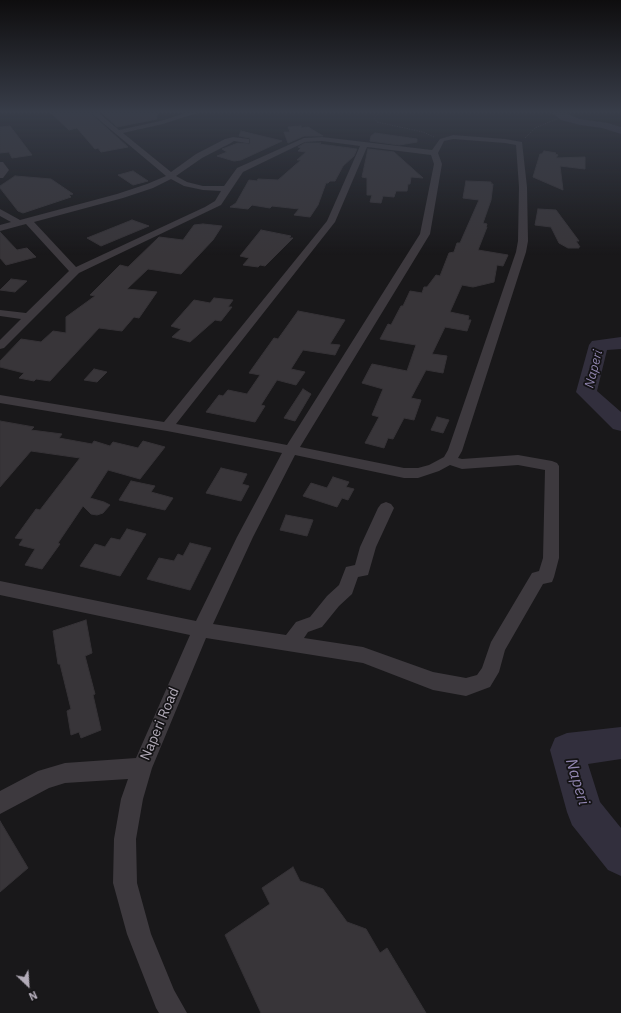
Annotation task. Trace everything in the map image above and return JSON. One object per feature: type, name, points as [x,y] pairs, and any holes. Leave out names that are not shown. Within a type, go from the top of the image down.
[{"type":"street","points":[[152,160],[171,176],[184,184],[193,187],[226,189]]},
{"type":"street","points":[[0,228],[120,196],[171,176],[193,160]]},
{"type":"street","points":[[0,346],[75,271],[218,203],[223,197],[234,176],[247,165],[258,160]]},
{"type":"street","points":[[167,427],[328,227],[358,160]]},
{"type":"street","name":"Naperi Road","points":[[174,1013],[166,999],[139,934],[125,883],[125,839],[132,799],[142,768],[201,630],[245,537],[291,450],[425,234],[438,164],[437,160]]},
{"type":"street","points":[[0,399],[167,427],[404,473],[418,473],[434,468],[448,460],[455,451],[522,252],[523,187],[521,160]]},
{"type":"street","points":[[0,164],[5,170],[0,176]]},
{"type":"street","points":[[0,212],[23,222],[75,271]]},
{"type":"street","points":[[0,313],[28,317]]},
{"type":"street","points":[[0,588],[201,630],[363,655],[432,681],[466,687],[483,681],[490,672],[497,648],[538,578],[546,577],[551,558],[552,466],[518,460],[462,464],[448,460]]},
{"type":"street","points":[[291,643],[302,627],[316,622],[333,600],[346,588],[352,572],[362,570],[368,547],[386,508]]},
{"type":"street","points":[[0,803],[45,778],[65,773],[142,768]]},
{"type":"building","points":[[301,160],[349,160],[343,166],[335,181],[326,183],[318,205],[310,217],[294,215],[299,209],[272,206],[270,208],[252,205],[248,209],[230,207],[236,203],[249,180],[278,180]]},
{"type":"building","points":[[366,160],[403,160],[423,178],[411,177],[407,191],[396,191],[394,197],[383,196],[381,203],[370,202],[372,195],[367,195],[367,178],[362,177]]},
{"type":"building","points":[[538,160],[585,160],[585,169],[560,166],[563,190],[533,177]]},
{"type":"building","points":[[133,171],[148,181],[133,185],[118,175]]},
{"type":"building","points":[[15,176],[51,179],[73,194],[69,195],[71,197],[23,213],[18,211],[0,188],[0,186]]},
{"type":"building","points":[[466,181],[491,182],[491,184],[493,184],[491,200],[483,223],[487,224],[487,227],[478,250],[508,255],[503,266],[497,265],[494,282],[473,287],[462,285],[450,312],[469,316],[468,320],[471,320],[467,331],[445,327],[432,354],[447,356],[443,373],[426,370],[411,398],[421,400],[414,420],[404,418],[393,439],[388,438],[384,448],[365,443],[379,417],[372,415],[383,389],[362,383],[372,364],[407,371],[416,345],[380,339],[388,324],[391,325],[401,306],[403,306],[410,291],[422,293],[424,287],[427,287],[436,275],[440,276],[449,253],[454,252],[457,243],[460,243],[479,200],[463,198]]},
{"type":"building","points":[[538,209],[556,210],[579,241],[576,241],[580,247],[568,248],[559,243],[551,227],[535,225]]},
{"type":"building","points":[[132,220],[149,226],[101,246],[87,238]]},
{"type":"building","points":[[203,224],[222,226],[213,240],[181,274],[148,269],[127,289],[157,292],[139,318],[134,317],[122,331],[99,328],[50,381],[36,379],[34,381],[19,378],[24,373],[0,367],[0,361],[21,339],[41,342],[53,331],[66,333],[66,317],[95,296],[90,295],[120,265],[128,267],[159,237],[183,240],[194,225]]},
{"type":"building","points":[[261,230],[291,236],[289,238],[293,238],[265,266],[260,265],[258,267],[243,265],[249,258],[240,256]]},
{"type":"building","points":[[0,232],[17,250],[27,248],[36,257],[6,265],[0,258]]},
{"type":"building","points":[[11,279],[27,281],[15,292],[0,290]]},
{"type":"building","points":[[214,298],[233,300],[228,307],[232,307],[221,321],[215,320],[190,342],[172,337],[181,329],[171,326],[194,300],[210,303]]},
{"type":"building","points":[[298,311],[345,320],[330,344],[340,345],[335,355],[303,350],[291,369],[305,372],[296,385],[277,380],[261,405],[265,406],[255,422],[206,412],[219,395],[223,396],[228,390],[247,394],[260,375],[249,373],[274,338],[278,339]]},
{"type":"building","points":[[94,369],[107,372],[97,382],[84,380]]},
{"type":"building","points":[[303,389],[311,394],[295,421],[284,418]]},
{"type":"building","points":[[437,417],[449,420],[443,433],[431,430]]},
{"type":"building","points":[[0,421],[34,427],[31,430],[62,434],[59,438],[92,444],[94,441],[110,446],[113,442],[138,448],[143,441],[165,447],[140,479],[108,470],[90,498],[110,505],[103,513],[97,515],[91,514],[83,506],[58,543],[60,544],[42,569],[25,565],[35,549],[19,545],[23,539],[15,538],[36,509],[40,510],[80,458],[31,451],[0,487]]},
{"type":"building","points":[[221,468],[247,474],[242,484],[249,486],[241,501],[206,493]]},
{"type":"building","points":[[333,477],[349,482],[346,487],[354,489],[348,500],[342,498],[337,507],[303,496],[311,483],[327,488]]},
{"type":"building","points":[[131,481],[155,486],[151,492],[173,498],[165,510],[119,500]]},
{"type":"building","points":[[286,515],[313,520],[307,536],[280,530]]},
{"type":"building","points":[[127,529],[146,534],[120,576],[80,566],[95,544],[105,547],[111,538],[120,540]]},
{"type":"building","points":[[190,543],[211,548],[190,590],[147,579],[159,558],[174,561],[178,554],[183,556]]},
{"type":"building","points":[[86,620],[92,653],[85,656],[95,694],[93,695],[101,730],[81,738],[79,732],[71,735],[67,711],[71,709],[60,664],[58,664],[53,631]]},
{"type":"building","points":[[0,821],[28,868],[0,892]]},
{"type":"building","points":[[293,867],[300,881],[323,889],[347,922],[366,929],[380,953],[387,948],[426,1013],[261,1013],[225,935],[270,904],[262,888]]},
{"type":"waterway","name":"Naperi","points":[[621,343],[599,345],[586,392],[621,424]]},
{"type":"waterway","name":"Naperi","points":[[621,743],[567,750],[585,812],[621,857]]}]
